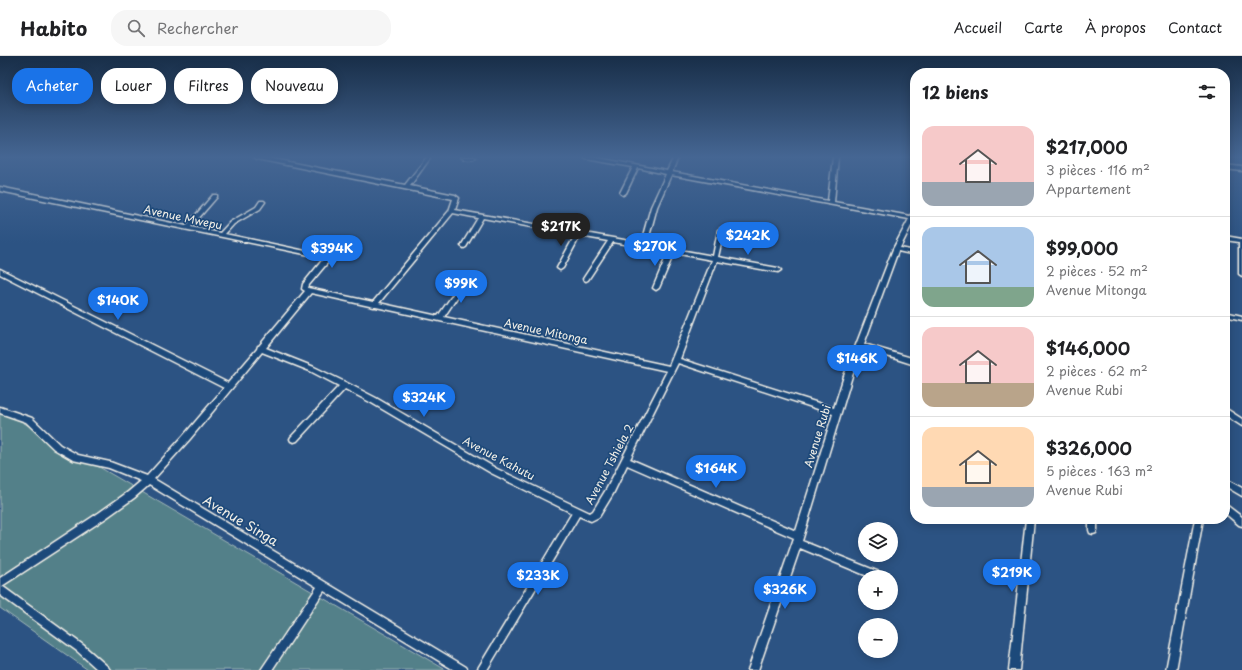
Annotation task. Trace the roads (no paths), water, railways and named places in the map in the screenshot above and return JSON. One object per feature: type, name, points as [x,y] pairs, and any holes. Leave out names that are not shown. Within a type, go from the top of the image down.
[{"type":"street","points":[[374,305],[452,211],[456,200],[455,198],[407,186]]},
{"type":"street","points":[[623,193],[627,186]]},
{"type":"street","points":[[643,247],[654,207],[663,186]]},
{"type":"street","points":[[740,186],[910,215]]},
{"type":"street","points":[[831,202],[833,186]]},
{"type":"street","name":"Avenue Mwepu","points":[[0,189],[327,257],[328,259],[326,263],[308,288]]},
{"type":"street","points":[[187,228],[215,196]]},
{"type":"street","points":[[221,235],[232,223],[258,208],[262,202]]},
{"type":"street","points":[[452,211],[643,247],[778,270]]},
{"type":"street","points":[[464,246],[482,216]]},
{"type":"street","name":"Avenue Rubi","points":[[753,670],[798,539],[836,412],[896,249],[910,222]]},
{"type":"street","name":"Avenue Tshiela 2","points":[[482,670],[577,511],[589,517],[596,514],[610,491],[676,360],[715,259],[721,230]]},
{"type":"street","points":[[560,268],[578,235]]},
{"type":"street","points":[[1230,239],[1242,242],[1242,274]]},
{"type":"street","points":[[586,279],[611,241]]},
{"type":"street","points":[[896,249],[910,252]]},
{"type":"street","points":[[656,288],[671,252]]},
{"type":"street","points":[[0,271],[228,387]]},
{"type":"street","points":[[439,319],[467,278]]},
{"type":"street","points":[[0,583],[103,515],[131,495],[148,480],[187,437],[308,288]]},
{"type":"street","name":"Avenue Mitonga","points":[[308,288],[374,305],[671,369]]},
{"type":"street","points":[[1230,315],[1242,318]]},
{"type":"street","points":[[860,345],[910,360]]},
{"type":"street","name":"Avenue Kahutu","points":[[260,348],[312,369],[373,400],[494,471],[577,511]]},
{"type":"street","points":[[676,360],[836,412]]},
{"type":"street","points":[[294,439],[344,386]]},
{"type":"street","name":"Avenue Singa","points":[[0,410],[29,420],[57,448],[76,458],[110,465],[148,480],[463,670]]},
{"type":"street","points":[[1230,415],[1242,423]]},
{"type":"street","points":[[625,460],[866,570]]},
{"type":"street","points":[[1230,485],[1242,492]]},
{"type":"street","points":[[1230,512],[1242,522]]},
{"type":"street","points":[[1014,670],[1029,524]]},
{"type":"street","points":[[1093,530],[1094,524]]},
{"type":"street","points":[[1171,670],[1198,524]]},
{"type":"street","points":[[266,670],[323,585]]},
{"type":"street","points":[[0,590],[80,648],[105,670]]}]
